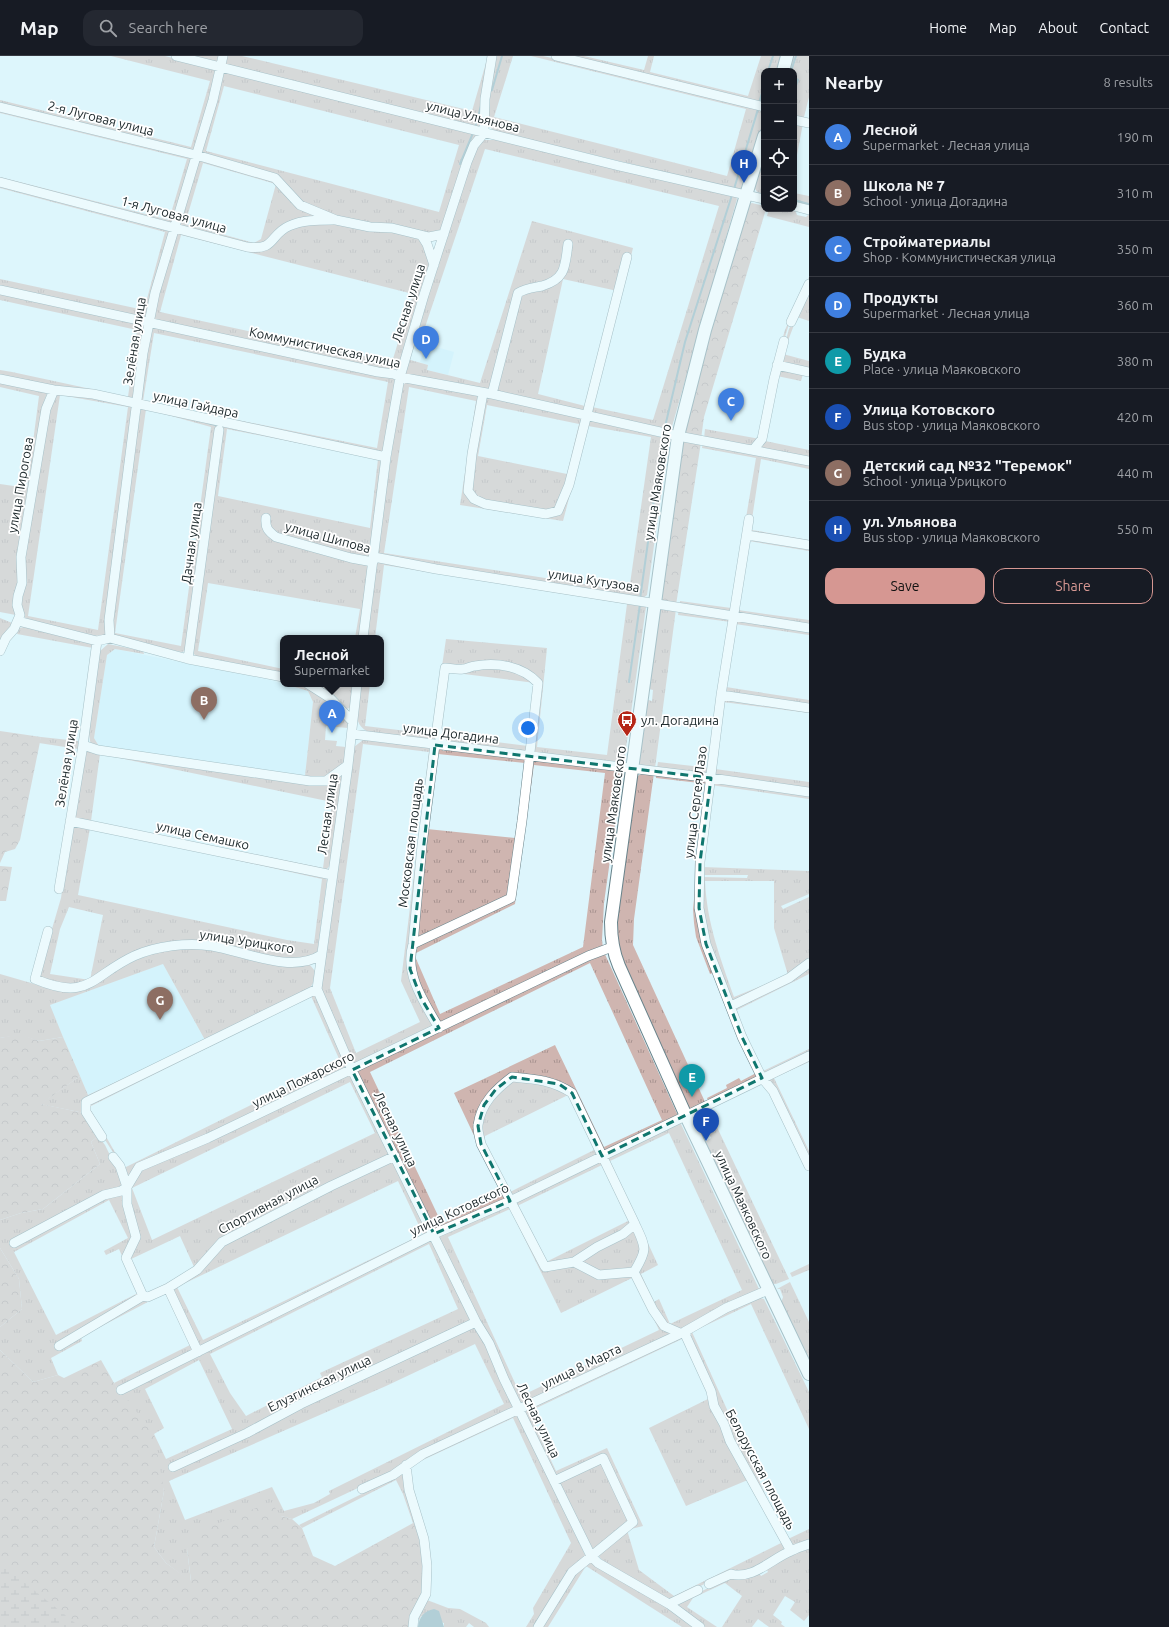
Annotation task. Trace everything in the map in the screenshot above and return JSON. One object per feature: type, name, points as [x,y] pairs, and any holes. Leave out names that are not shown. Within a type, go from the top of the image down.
[{"type":"main road","points":[[784,68],[787,56]]},
{"type":"main road","name":"улица Маяковского","points":[[763,140],[705,330],[678,436],[653,603],[611,922],[612,947],[619,966],[686,1116],[809,1374]]},
{"type":"street","name":"улица Ульянова","points":[[176,56],[619,166],[761,198]]},
{"type":"street","name":"Зелёная улица","points":[[110,638],[110,612],[143,353],[155,293],[176,228],[213,100],[223,56]]},
{"type":"street","points":[[484,133],[485,99],[492,56]]},
{"type":"street","points":[[556,56],[761,106]]},
{"type":"street","name":"2-я Луговая улица","points":[[0,107],[196,155]]},
{"type":"street","points":[[797,121],[809,123]]},
{"type":"street","name":"Лесная улица","points":[[363,635],[386,457],[400,377],[467,162],[474,145],[484,133]]},
{"type":"street","name":"1-я Луговая улица","points":[[196,155],[275,178],[300,205],[336,220]]},
{"type":"street","name":"1-я Луговая улица","points":[[0,182],[247,248],[258,249],[270,244],[280,232],[289,226],[313,221],[336,220],[392,228],[422,236],[435,237],[444,234]]},
{"type":"street","points":[[797,207],[809,210]]},
{"type":"street","points":[[422,236],[427,244],[434,265]]},
{"type":"street","points":[[568,244],[565,267],[561,276],[550,283],[526,288],[518,293],[487,394],[472,454],[468,491],[474,499],[485,504],[546,514],[558,511],[569,485],[627,257]]},
{"type":"street","points":[[791,322],[809,286]]},
{"type":"street","name":"Коммунистическая улица","points":[[0,290],[678,436],[809,461]]},
{"type":"street","points":[[753,450],[762,438],[784,341]]},
{"type":"street","points":[[778,365],[809,372]]},
{"type":"street","name":"улица Гайдара","points":[[0,380],[54,390],[93,394],[386,457]]},
{"type":"street","name":"улица Пирогова","points":[[18,621],[20,615],[17,600],[22,583],[21,557],[46,408],[54,390]]},
{"type":"street","name":"Дачная улица","points":[[188,659],[220,430]]},
{"type":"street","name":"улица Шипова","points":[[266,518],[265,525],[268,531],[276,537],[351,558],[374,560]]},
{"type":"street","name":"улица Сергея Лазо","points":[[749,519],[721,695],[710,778],[700,862],[699,908],[706,944],[742,1037],[762,1078],[773,1091],[809,1166]]},
{"type":"street","points":[[747,535],[809,545]]},
{"type":"street","name":"улица Кутузова","points":[[374,560],[809,628]]},
{"type":"street","points":[[0,651],[6,638],[14,629],[18,621],[97,641],[110,638],[188,659],[280,676]]},
{"type":"street","name":"Зелёная улица","points":[[59,889],[83,745],[97,641]]},
{"type":"street","points":[[413,944],[511,898],[538,683],[531,676],[521,670],[500,665],[474,666],[464,669],[444,668],[437,728],[440,745]]},
{"type":"street","points":[[312,687],[333,701],[352,721]]},
{"type":"street","name":"Лесная улица","points":[[357,687],[348,765],[318,970],[317,989],[352,1070],[476,1322],[489,1343],[504,1380],[591,1556]]},
{"type":"street","points":[[721,695],[809,708]]},
{"type":"street","name":"улица Догадина","points":[[352,734],[710,778],[809,792]]},
{"type":"street","points":[[83,745],[98,750],[310,780],[326,781],[348,765]]},
{"type":"street","name":"Московская площадь","points":[[439,1028],[421,998],[410,969],[410,952],[413,944],[422,845],[440,745]]},
{"type":"street","name":"улица Семашко","points":[[70,821],[332,875]]},
{"type":"street","name":"улица Урицкого","points":[[48,931],[35,980],[57,988],[84,987],[93,983],[135,956],[154,949],[174,946],[210,946],[250,956],[281,961],[312,961]]},
{"type":"street","name":"улица Пожарского","points":[[127,1187],[139,1167],[208,1138],[588,956],[612,947]]},
{"type":"street","points":[[318,970],[312,961],[321,955]]},
{"type":"street","points":[[731,1006],[789,978],[809,963]]},
{"type":"street","points":[[102,1137],[86,1112],[86,1102],[317,989]]},
{"type":"street","name":"улица Котовского","points":[[121,1390],[434,1234],[510,1201],[809,1056]]},
{"type":"street","points":[[634,1272],[644,1256],[644,1245],[635,1224],[572,1093],[559,1084],[537,1079],[512,1076],[496,1089],[484,1105],[478,1126],[482,1144],[510,1201],[545,1266],[574,1262],[597,1247],[624,1234],[635,1224]]},
{"type":"street","name":"Спортивная улица","points":[[59,1346],[143,1296],[148,1297],[168,1288],[196,1270],[222,1242],[331,1186],[395,1156]]},
{"type":"street","points":[[113,1157],[120,1166],[127,1187],[127,1204],[136,1238],[126,1258],[143,1296]]},
{"type":"street","points":[[14,1243],[104,1195],[121,1191],[127,1187]]},
{"type":"street","points":[[574,1262],[599,1275],[634,1272]]},
{"type":"street","points":[[634,1272],[653,1310],[664,1326],[682,1333]]},
{"type":"street","points":[[168,1288],[198,1352]]},
{"type":"street","name":"улица 8 Марта","points":[[362,1489],[393,1475],[423,1454],[682,1333],[726,1308],[768,1290]]},
{"type":"street","name":"Елузгинская улица","points":[[173,1467],[247,1433],[301,1404],[476,1322]]},
{"type":"street","name":"Белорусская площадь","points":[[682,1333],[711,1391],[714,1406],[724,1424],[730,1441],[791,1551]]},
{"type":"street","points":[[538,1627],[572,1572],[632,1522],[603,1458],[554,1481]]},
{"type":"street","points":[[406,1465],[408,1490],[424,1539],[427,1566],[426,1594],[414,1617],[413,1627]]},
{"type":"street","name":"Белорусская площадь","points":[[709,1584],[730,1574],[739,1576],[751,1574],[791,1551],[809,1544]]},
{"type":"street","points":[[591,1556],[598,1563],[669,1604],[700,1627]]},
{"type":"street","points":[[669,1604],[698,1590]]},
{"type":"highlighted area","points":[[435,745],[711,778],[700,862],[699,908],[706,944],[742,1037],[762,1078],[602,1156],[572,1093],[559,1084],[512,1077],[496,1089],[484,1105],[478,1126],[481,1144],[510,1201],[434,1234],[352,1070],[439,1028],[421,998],[410,969]]},
{"type":"shaded area","points":[[425,344],[454,352],[448,375],[427,370],[428,365],[420,362]]},
{"type":"shaded area","points":[[115,649],[270,680],[280,683],[280,687],[294,687],[308,691],[313,702],[305,776],[100,748],[94,738],[107,655]]},
{"type":"shaded area","points":[[163,964],[205,1040],[88,1095],[49,1005]]},
{"type":"shaded area","points":[[434,1609],[439,1611],[444,1627],[418,1627],[423,1615],[427,1611]]},
{"type":"green space","points":[[111,56],[165,56],[217,69],[194,153],[0,105],[0,100],[191,147],[210,81]]},
{"type":"green space","points":[[186,56],[221,56],[218,62]]},
{"type":"green space","points":[[226,56],[242,56],[472,111],[488,56],[482,122],[479,128],[226,65],[224,61]]},
{"type":"green space","points":[[496,56],[513,56],[494,117],[727,176],[746,109],[531,56],[543,56],[645,79],[761,109],[761,134],[747,180],[743,180],[741,189],[731,188],[494,131],[489,126],[491,91]]},
{"type":"green space","points":[[568,56],[584,56],[644,70],[648,56],[654,56],[650,72],[748,96],[761,56],[783,56],[779,68],[761,68],[761,102]]},
{"type":"green space","points":[[791,56],[809,56],[809,97],[803,121],[797,120],[797,68],[788,68]]},
{"type":"green space","points":[[222,72],[478,135],[443,230],[434,234],[331,216],[302,204],[276,177],[200,154]],"holes":[[[224,86],[459,145],[439,212],[206,151]]]},
{"type":"green space","points":[[0,109],[194,156],[172,225],[0,180],[0,177],[169,220],[187,159],[0,113]]},
{"type":"green space","points":[[797,122],[803,123],[797,155]]},
{"type":"green space","points":[[483,140],[497,140],[735,195],[737,199],[671,430],[590,414],[592,407],[653,420],[719,206],[485,149],[420,342],[413,340],[471,162],[478,146]]},
{"type":"green space","points":[[199,158],[274,180],[299,206],[325,218],[304,220],[270,241],[255,246],[179,225]],"holes":[[[203,163],[276,184],[261,239],[254,243],[185,224]]]},
{"type":"green space","points":[[761,160],[761,193],[757,192],[754,187]]},
{"type":"green space","points":[[0,184],[172,229],[146,319],[0,287],[0,279],[144,310],[165,232],[0,188]]},
{"type":"green space","points":[[797,194],[809,196],[809,207],[797,204]]},
{"type":"green space","points":[[752,203],[761,205],[761,212],[765,212],[704,417],[701,439],[682,434],[687,409],[749,204]]},
{"type":"green space","points":[[768,212],[796,212],[797,215],[806,217],[809,214],[809,227],[767,216]]},
{"type":"green space","points":[[532,221],[633,248],[622,292],[563,279],[538,394],[585,406],[583,412],[407,375],[405,372],[407,359],[428,365],[427,370],[480,383]]},
{"type":"green space","points":[[329,223],[395,231],[421,239],[431,264],[398,369],[395,371],[379,370],[155,319],[156,301],[166,264],[177,233],[258,251],[269,249],[281,235],[295,227]],"holes":[[[181,235],[413,294],[392,362],[160,312]]]},
{"type":"green space","points":[[809,277],[809,282],[790,321],[782,346],[760,439],[772,374],[785,330]]},
{"type":"green space","points":[[809,287],[809,321],[797,317],[783,354],[809,361],[809,371],[779,364],[789,329]]},
{"type":"green space","points":[[0,293],[146,323],[133,400],[0,377],[0,370],[128,397],[137,330],[0,300]]},
{"type":"green space","points":[[154,327],[396,379],[384,450],[381,453],[141,402],[151,329]],"holes":[[[154,333],[388,382],[377,448],[143,401]]]},
{"type":"green space","points":[[779,367],[803,374],[801,381],[777,376],[765,441],[809,450],[809,460],[758,449]]},
{"type":"green space","points":[[406,382],[492,397],[669,439],[647,595],[642,599],[440,567],[377,554],[401,387]],"holes":[[[409,387],[476,401],[460,505],[563,521],[588,426],[651,437],[629,591],[384,553]],[[487,405],[579,424],[567,474],[478,456]]]},
{"type":"green space","points":[[0,383],[48,391],[42,407],[18,557],[19,580],[14,600],[16,615],[0,612],[0,484],[27,488],[39,396],[0,387]]},
{"type":"green space","points":[[59,392],[133,406],[106,635],[86,635],[55,628],[25,618],[21,607],[24,559],[27,549],[27,540],[52,398]],"holes":[[[60,395],[128,407],[98,630],[28,616]]]},
{"type":"green space","points":[[145,407],[217,423],[186,651],[181,652],[125,641],[113,634],[112,621],[127,496],[141,409]],"holes":[[[146,409],[211,427],[181,646],[115,633]]]},
{"type":"green space","points":[[223,426],[357,455],[227,429],[218,496],[370,528],[378,459],[381,460],[370,558],[353,555],[277,534],[262,516],[262,526],[267,533],[369,564],[360,635],[356,635],[360,609],[208,583],[198,651],[280,668],[280,672],[196,656],[193,653]]},
{"type":"green space","points":[[705,429],[760,439],[752,448],[704,439]]},
{"type":"green space","points":[[681,441],[701,442],[676,605],[658,600]]},
{"type":"green space","points":[[703,442],[809,464],[809,469],[761,459],[752,519],[752,530],[809,540],[809,544],[748,534],[732,613],[680,605],[680,601],[731,608],[756,458],[702,448]]},
{"type":"green space","points":[[748,536],[809,547],[809,551],[749,541],[738,610],[809,620],[809,626],[735,614]]},
{"type":"green space","points":[[377,562],[641,603],[646,607],[624,762],[619,765],[371,733],[364,729],[357,719],[356,713],[360,687],[370,687],[365,726],[432,734],[446,639],[547,648],[537,747],[607,755],[627,604],[384,565],[375,635],[367,635]],"holes":[[[448,672],[535,683],[528,746],[441,735]]]},
{"type":"green space","points":[[657,608],[676,609],[655,768],[641,766],[635,763],[648,700],[652,701],[653,690],[649,689]]},
{"type":"green space","points":[[679,609],[731,617],[731,622],[678,615]]},
{"type":"green space","points":[[734,617],[809,630],[809,635],[735,624],[726,687],[809,700],[809,706],[723,694]]},
{"type":"green space","points":[[0,618],[12,623],[0,644]]},
{"type":"green space","points":[[24,627],[93,644],[93,648],[17,634],[19,628]]},
{"type":"green space","points":[[108,644],[143,651],[144,654],[115,649],[107,655],[94,738],[100,748],[91,744],[89,736],[90,712],[100,651]]},
{"type":"green space","points":[[295,687],[304,687],[321,696],[336,709],[349,724],[348,728],[326,726],[325,740],[337,741],[336,746],[346,747],[344,762],[336,771],[321,778],[305,776],[313,702],[308,691]]},
{"type":"green space","points":[[321,687],[354,687],[350,708],[346,709],[336,697]]},
{"type":"green space","points":[[722,697],[809,709],[809,713],[723,702],[715,769],[809,782],[809,789],[712,775]]},
{"type":"green space","points":[[0,731],[41,737],[20,840],[15,849],[5,852],[0,863]]},
{"type":"green space","points":[[41,737],[78,741],[78,749],[39,743]]},
{"type":"green space","points":[[363,740],[370,740],[433,748],[408,952],[436,1026],[354,1065],[321,988],[354,747]],"holes":[[[363,744],[429,752],[401,981],[420,1022],[356,1053],[330,988]]]},
{"type":"green space","points":[[437,749],[528,759],[509,896],[414,941],[423,846]],"holes":[[[438,754],[525,763],[515,838],[427,829]]]},
{"type":"green space","points":[[85,750],[310,783],[342,774],[330,865],[323,871],[74,819]],"holes":[[[100,754],[332,802],[323,868],[91,821]]]},
{"type":"green space","points":[[532,759],[619,770],[622,774],[604,903],[603,948],[440,1024],[422,997],[412,953],[415,945],[512,899]],"holes":[[[534,765],[605,773],[583,947],[440,1014],[414,954],[515,904]]]},
{"type":"green space","points":[[658,762],[710,768],[710,775],[657,768]]},
{"type":"green space","points":[[654,773],[634,919],[633,945],[706,1104],[687,1110],[623,968],[614,935],[633,781],[639,775]]},
{"type":"green space","points":[[656,774],[709,780],[708,784],[656,778]]},
{"type":"green space","points":[[712,781],[809,795],[809,799],[711,785]]},
{"type":"green space","points":[[711,787],[702,867],[809,871],[809,894],[781,906],[783,909],[809,897],[809,962],[789,977],[732,1004],[708,944],[701,908],[701,877],[747,878],[748,875],[701,875]],"holes":[[[705,881],[774,881],[774,928],[788,975],[734,997],[711,926]]]},
{"type":"green space","points":[[72,824],[325,877],[327,880],[317,955],[311,958],[281,959],[230,947],[153,947],[86,984],[52,983],[40,976],[40,970],[61,898]],"holes":[[[90,828],[322,879],[314,944],[287,940],[78,895]],[[69,907],[103,915],[90,980],[50,974],[60,929]]]},
{"type":"green space","points":[[698,860],[697,909],[760,1076],[709,1102],[707,1098],[727,1088],[726,1085],[739,1078],[741,1081],[758,1072],[714,973],[710,974],[696,937],[693,909]]},
{"type":"green space","points":[[0,866],[12,867],[6,901],[0,901]]},
{"type":"green space","points":[[208,948],[310,965],[315,971],[313,983],[310,988],[84,1101],[84,1113],[40,1104],[80,1076],[88,1095],[205,1040],[163,964],[50,1005],[63,1037],[39,1041],[20,1035],[0,1038],[0,974],[55,990],[106,976],[134,961],[152,954],[171,950]]},
{"type":"green space","points":[[604,952],[679,1118],[603,1153],[574,1092],[511,1075],[494,1088],[476,1125],[507,1200],[435,1232],[356,1070]],"holes":[[[590,963],[662,1120],[604,1147],[555,1045],[454,1093],[502,1195],[442,1224],[370,1072]]]},
{"type":"green space","points":[[809,964],[809,974],[735,1011],[733,1007]]},
{"type":"green space","points":[[310,994],[315,994],[349,1068],[208,1137],[138,1166],[130,1175],[127,1182],[121,1165],[88,1113],[87,1103]],"holes":[[[311,996],[340,1061],[124,1168],[89,1107]]]},
{"type":"green space","points":[[20,1034],[39,1041],[63,1037],[80,1076],[41,1104],[84,1113],[98,1136],[91,1142],[100,1164],[43,1209],[21,1213],[0,1220],[0,1038]]},
{"type":"green space","points":[[809,1049],[809,1054],[763,1075],[761,1072]]},
{"type":"green space","points":[[809,1058],[809,1062],[774,1078],[809,1151],[809,1162],[767,1078]]},
{"type":"green space","points":[[351,1072],[392,1155],[219,1242],[195,1269],[167,1286],[147,1296],[144,1295],[127,1258],[138,1236],[129,1205],[128,1192],[130,1184],[141,1168],[209,1140]],"holes":[[[350,1082],[375,1133],[152,1240],[132,1188]],[[180,1236],[195,1269],[145,1294],[129,1260]]]},
{"type":"green space","points":[[512,1079],[537,1080],[571,1094],[599,1155],[510,1199],[487,1154],[481,1129],[482,1117],[486,1106]],"holes":[[[568,1095],[594,1150],[510,1192],[485,1145],[485,1136]]]},
{"type":"green space","points":[[707,1106],[789,1279],[776,1284],[769,1284],[708,1153],[706,1141],[711,1138],[706,1127],[701,1130],[694,1116]]},
{"type":"green space","points":[[680,1122],[759,1289],[758,1292],[683,1330],[665,1325],[636,1273],[645,1256],[604,1158]],"holes":[[[669,1133],[742,1290],[670,1324],[659,1299],[654,1302],[641,1274],[658,1265],[610,1161]]]},
{"type":"green space","points":[[98,1136],[105,1145],[125,1186],[85,1208],[125,1191],[133,1238],[125,1258],[143,1299],[167,1290],[195,1350],[118,1389],[114,1383],[190,1345],[165,1293],[81,1337],[82,1341],[51,1358],[58,1375],[33,1382],[0,1350],[0,1327],[22,1309],[19,1279],[0,1248],[0,1220],[21,1213],[43,1209],[100,1164],[91,1142]],"holes":[[[109,1200],[128,1238],[104,1251],[106,1255],[119,1249],[138,1293],[56,1335],[14,1252]]]},
{"type":"green space","points":[[601,1159],[634,1224],[585,1255],[546,1265],[512,1202]],"holes":[[[602,1165],[630,1220],[546,1262],[517,1206]]]},
{"type":"green space","points":[[394,1160],[431,1234],[198,1349],[170,1289],[224,1244],[331,1188]],"holes":[[[398,1181],[423,1234],[203,1340],[177,1287]]]},
{"type":"green space","points":[[509,1203],[544,1268],[574,1264],[598,1277],[634,1274],[651,1311],[677,1333],[524,1405],[518,1403],[437,1236]],"holes":[[[510,1209],[561,1313],[634,1277],[659,1330],[521,1396],[448,1237]]]},
{"type":"green space","points":[[635,1227],[643,1246],[633,1271],[600,1273],[577,1262]]},
{"type":"green space","points":[[433,1237],[471,1317],[467,1323],[301,1406],[469,1328],[478,1330],[513,1404],[511,1411],[413,1455],[392,1472],[292,1519],[281,1516],[187,1549],[191,1582],[166,1563],[154,1547],[164,1491],[159,1474],[122,1393]],"holes":[[[429,1244],[458,1309],[320,1373],[322,1377],[246,1416],[230,1393],[210,1354]],[[475,1344],[504,1404],[329,1491],[330,1494],[314,1503],[284,1511],[272,1487],[185,1520],[169,1481],[386,1386]],[[199,1360],[232,1429],[166,1459],[154,1434],[164,1428],[145,1389]]]},
{"type":"green space","points":[[0,1248],[19,1279],[22,1309],[0,1327]]},
{"type":"green space","points":[[809,1264],[809,1270],[792,1277],[790,1273]]},
{"type":"green space","points":[[790,1282],[809,1322],[809,1366],[780,1306],[783,1297],[780,1289],[777,1289]]},
{"type":"green space","points":[[760,1298],[764,1299],[809,1392],[809,1429],[751,1304],[692,1332],[727,1311]]},
{"type":"green space","points":[[692,1332],[783,1534],[733,1439],[726,1422],[716,1406],[713,1390],[689,1337]]},
{"type":"green space","points":[[679,1337],[684,1338],[528,1412],[556,1471],[607,1448],[643,1526],[627,1530],[639,1570],[674,1596],[781,1543],[766,1511],[787,1549],[749,1572],[729,1572],[670,1601],[602,1560],[593,1549],[580,1526],[524,1412]]},
{"type":"green space","points":[[0,1350],[33,1382],[58,1375],[64,1378],[101,1360],[114,1383],[154,1434],[164,1491],[154,1547],[166,1563],[191,1581],[187,1549],[199,1531],[271,1502],[281,1516],[292,1519],[302,1528],[313,1556],[335,1566],[415,1522],[420,1538],[423,1556],[424,1582],[422,1595],[413,1611],[409,1621],[409,1627],[9,1627],[0,1573]]},
{"type":"green space","points":[[710,1398],[750,1479],[686,1506],[649,1428]]},
{"type":"green space","points":[[515,1415],[518,1415],[586,1557],[536,1627],[526,1627],[534,1614],[533,1608],[571,1543],[513,1418],[410,1466],[417,1460]]},
{"type":"green space","points":[[404,1473],[415,1522],[413,1523],[403,1494],[396,1480],[302,1528],[299,1525]]},
{"type":"green space","points":[[809,1529],[809,1539],[791,1546],[786,1540]]},
{"type":"green space","points":[[809,1548],[809,1615],[804,1621],[790,1610],[795,1602],[785,1596],[773,1615],[782,1622],[781,1624],[785,1627],[769,1627],[758,1619],[752,1627],[722,1627],[742,1596],[725,1583],[693,1598],[687,1607],[717,1627],[705,1627],[675,1604],[731,1577],[741,1579],[759,1573],[761,1576],[768,1572],[766,1568],[793,1554]]},
{"type":"green space","points":[[591,1561],[667,1606],[695,1627],[682,1627],[586,1566],[548,1627],[541,1627],[574,1573]]},
{"type":"green space","points":[[0,1563],[80,1627],[0,1627]]},
{"type":"green space","points":[[427,1600],[448,1608],[460,1609],[486,1623],[489,1627],[474,1627],[469,1623],[466,1627],[444,1627],[444,1623],[421,1616],[419,1621],[419,1616]]},
{"type":"waterway","points":[[490,91],[492,90],[502,56]]},
{"type":"waterway","points":[[769,68],[773,56]]},
{"type":"waterway","points":[[792,68],[796,56]]},
{"type":"waterway","points":[[797,79],[797,83]]},
{"type":"waterway","points":[[759,103],[761,96]]},
{"type":"waterway","points":[[475,127],[481,106]]},
{"type":"waterway","points":[[734,189],[758,109]]},
{"type":"waterway","points":[[460,164],[473,133]]},
{"type":"waterway","points":[[664,431],[685,342],[732,195]]},
{"type":"waterway","points":[[797,201],[809,204]]},
{"type":"waterway","points":[[208,423],[219,426]]},
{"type":"waterway","points":[[640,599],[663,435]]},
{"type":"waterway","points":[[629,682],[640,604]]},
{"type":"place","name":"ул. Ульянова","points":[[744,183]]},
{"type":"place","name":"Продукты","points":[[426,359]]},
{"type":"place","name":"Стройматериалы","points":[[731,421]]},
{"type":"place","name":"Школа № 7","points":[[204,720]]},
{"type":"place","name":"Лесной","points":[[332,733]]},
{"type":"place","name":"ул. Догадина","points":[[627,737]]},
{"type":"place","name":"Детский сад №32 \"Теремок\"","points":[[160,1020]]},
{"type":"place","name":"Будка","points":[[692,1097]]},
{"type":"place","name":"Улица Котовского","points":[[706,1141]]}]
